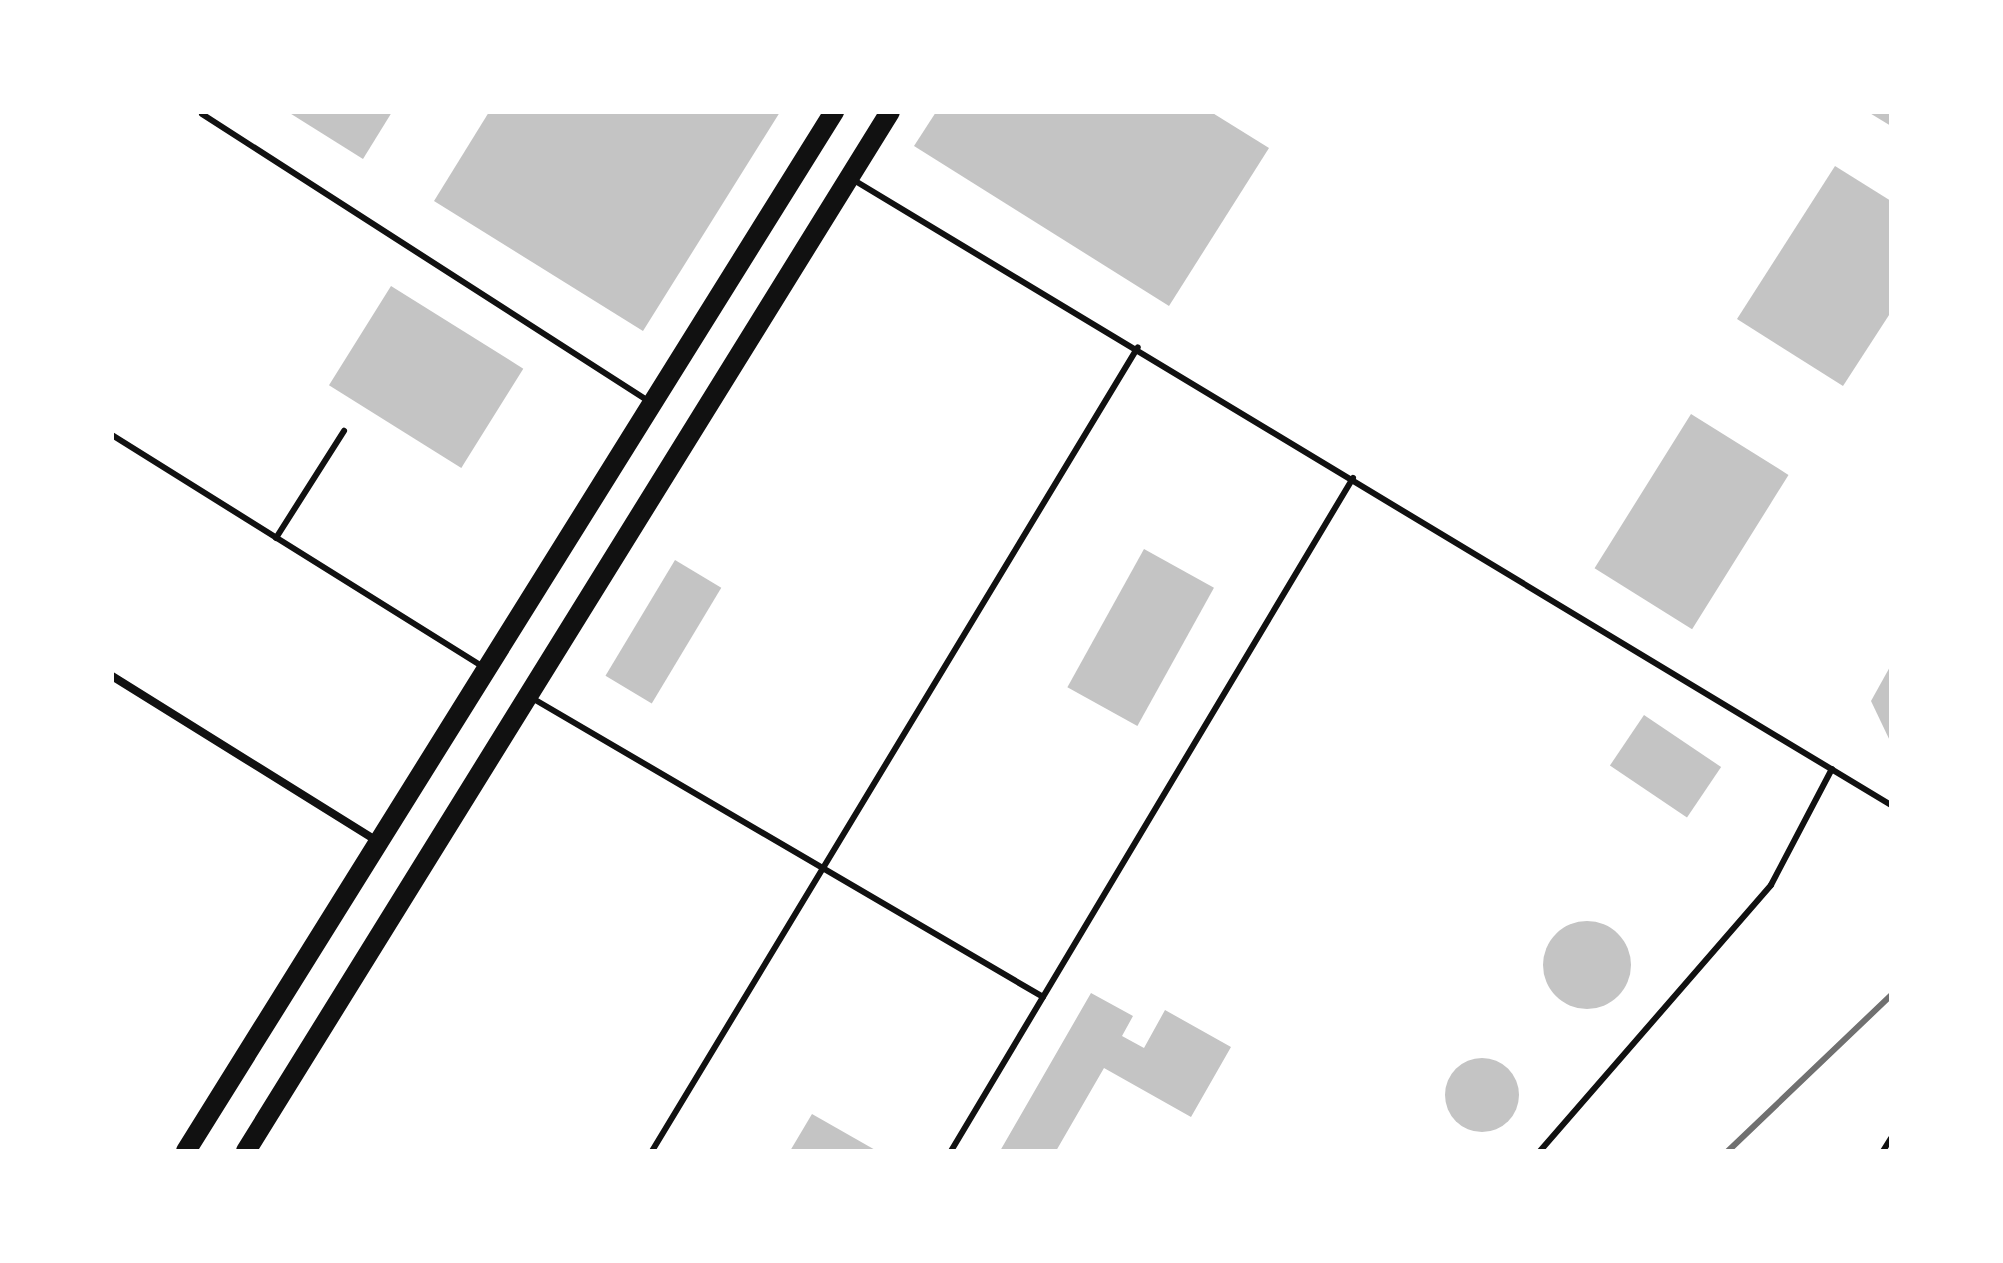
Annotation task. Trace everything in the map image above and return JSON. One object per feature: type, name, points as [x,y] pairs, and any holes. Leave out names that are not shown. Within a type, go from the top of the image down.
[{"type":"main road","points":[[186,1151],[381,844],[834,112]]},
{"type":"main road","points":[[246,1151],[890,112]]},
{"type":"street","points":[[112,676],[381,844]]},
{"type":"lane","points":[[202,114],[654,404]]},
{"type":"lane","points":[[849,177],[1138,347],[1891,805]]},
{"type":"lane","points":[[652,1151],[817,868],[1138,347]]},
{"type":"lane","points":[[276,538],[344,431]]},
{"type":"lane","points":[[112,435],[489,670]]},
{"type":"lane","points":[[951,1151],[1353,478]]},
{"type":"lane","points":[[529,696],[817,868],[1043,997]]},
{"type":"lane","points":[[1540,1151],[1771,885],[1832,769]]},
{"type":"lane","points":[[1883,1151],[1891,1138]]},
{"type":"building","points":[[288,112],[392,112],[363,159]]},
{"type":"building","points":[[489,112],[780,112],[643,331],[434,201]]},
{"type":"building","points":[[936,112],[1211,112],[1269,148],[1169,306],[914,146]]},
{"type":"building","points":[[1868,112],[1891,112],[1891,126]]},
{"type":"building","points":[[1835,166],[1891,201],[1891,312],[1843,386],[1737,319]]},
{"type":"building","points":[[391,286],[523,369],[461,468],[329,385]]},
{"type":"building","points":[[1691,414],[1789,475],[1692,629],[1595,568]]},
{"type":"building","points":[[1144,549],[1214,588],[1137,726],[1067,687]]},
{"type":"building","points":[[675,560],[721,588],[652,704],[605,676]]},
{"type":"building","points":[[1891,665],[1891,743],[1871,701]]},
{"type":"building","points":[[1644,715],[1721,767],[1687,818],[1610,766]]},
{"type":"building","points":[[1587,921],[1604,925],[1618,934],[1627,948],[1631,965],[1627,982],[1618,996],[1604,1005],[1587,1009],[1570,1005],[1556,996],[1547,982],[1543,965],[1547,948],[1556,934],[1570,925]]},
{"type":"building","points":[[1091,993],[1133,1016],[1122,1036],[1144,1048],[1165,1010],[1231,1047],[1191,1117],[1104,1068],[1056,1151],[1000,1151]]},
{"type":"building","points":[[1482,1058],[1503,1064],[1513,1074],[1519,1095],[1513,1116],[1503,1126],[1482,1132],[1461,1126],[1451,1116],[1445,1095],[1451,1074],[1461,1064]]},
{"type":"building","points":[[812,1114],[877,1151],[790,1151]]},
{"type":"railway","points":[[1728,1151],[1891,995]]}]
